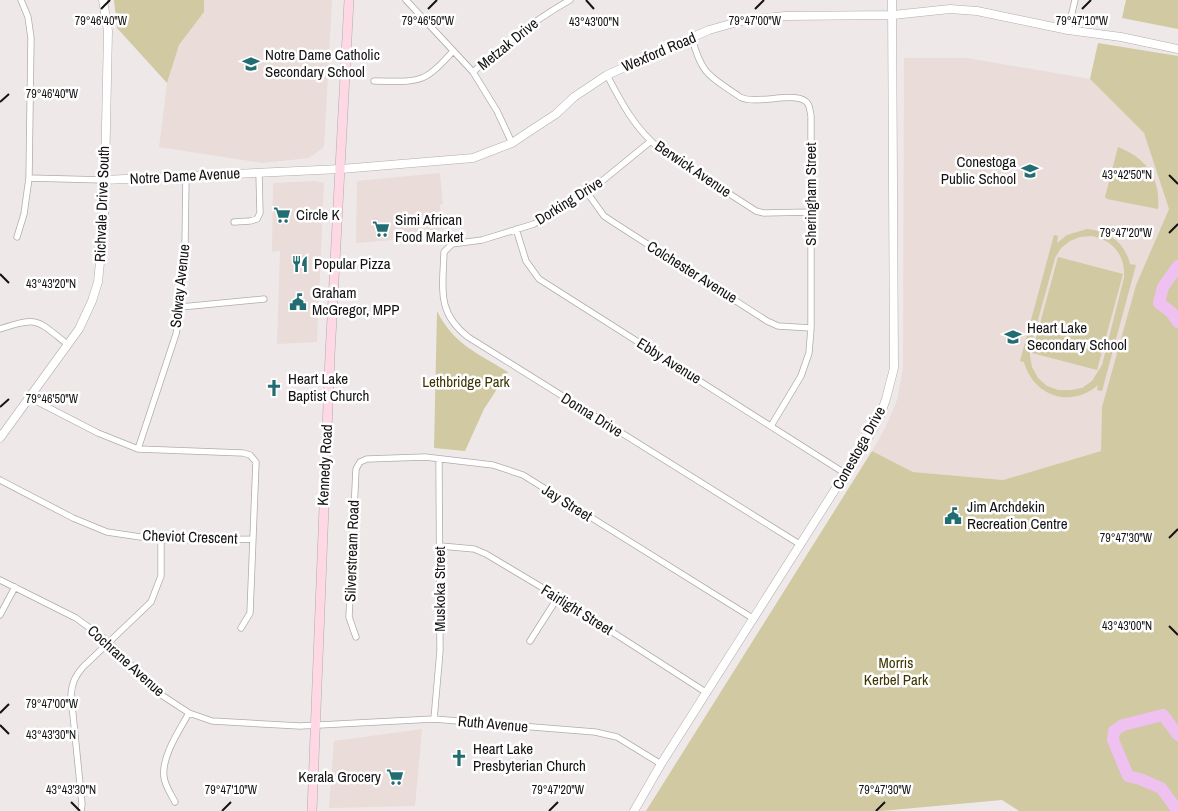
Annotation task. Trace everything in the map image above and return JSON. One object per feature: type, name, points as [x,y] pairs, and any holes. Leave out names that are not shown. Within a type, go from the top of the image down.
[{"type":"main road","name":"Kennedy Road","points":[[312,811],[330,354],[349,0]]},
{"type":"street","points":[[17,237],[24,214],[29,178],[31,38],[28,17],[21,0]]},
{"type":"street","name":"Richvale Drive South","points":[[0,438],[79,329],[98,282],[104,223],[108,32],[103,0]]},
{"type":"street","points":[[406,0],[473,72],[497,111],[512,143]]},
{"type":"street","name":"Metzak Drive","points":[[473,72],[506,42],[545,14],[570,0]]},
{"type":"street","name":"Conestoga Drive","points":[[634,811],[661,764],[846,474],[880,416],[887,396],[894,368],[892,0]]},
{"type":"street","points":[[1068,30],[1075,0]]},
{"type":"street","name":"Wexford Road","points":[[341,169],[473,158],[512,143],[549,119],[574,97],[607,74],[709,30],[741,21],[785,16],[893,15],[950,10],[977,11],[1068,30],[1178,49]]},
{"type":"street","name":"Sheringham Street","points":[[692,38],[697,55],[709,76],[746,101],[802,99],[808,104],[811,116],[811,328],[809,353],[801,376],[771,426]]},
{"type":"street","points":[[374,81],[415,81],[438,69],[453,51]]},
{"type":"street","name":"Berwick Avenue","points":[[607,74],[625,108],[651,141],[756,211],[764,213],[810,212]]},
{"type":"street","name":"Dorking Drive","points":[[447,247],[452,244],[482,240],[534,224],[602,181],[651,141]]},
{"type":"street","name":"Notre Dame Avenue","points":[[29,178],[104,180],[341,169]]},
{"type":"street","points":[[234,222],[257,219],[260,213],[259,173]]},
{"type":"street","name":"Solway Avenue","points":[[138,449],[176,334],[181,307],[185,246],[186,176]]},
{"type":"street","name":"Colchester Avenue","points":[[586,191],[604,216],[767,320],[778,326],[811,328]]},
{"type":"street","name":"Ebby Avenue","points":[[516,229],[526,260],[539,279],[846,474]]},
{"type":"street","name":"Donna Drive","points":[[447,247],[444,252],[444,306],[458,330],[800,545]]},
{"type":"street","points":[[181,307],[264,299]]},
{"type":"street","points":[[0,329],[24,321],[32,321],[44,326],[67,344]]},
{"type":"street","name":"Cheviot Crescent","points":[[0,480],[73,518],[107,532],[162,540],[253,539],[256,462],[250,455],[243,452],[138,449],[98,433],[30,398]]},
{"type":"street","name":"Jay Street","points":[[358,464],[367,460],[425,457],[493,465],[522,475],[754,619]]},
{"type":"street","name":"Muskoka Street","points":[[434,719],[440,651],[441,546],[439,459]]},
{"type":"street","name":"Silverstream Road","points":[[356,637],[349,617],[355,472],[358,464]]},
{"type":"street","points":[[241,628],[250,613],[253,539]]},
{"type":"street","points":[[81,811],[82,804],[71,695],[72,684],[83,667],[154,596],[161,576],[162,540]]},
{"type":"street","name":"Fairlight Street","points":[[441,546],[474,550],[486,554],[558,597],[707,693]]},
{"type":"street","name":"Cochrane Avenue","points":[[0,580],[76,618],[109,642],[163,696],[189,712],[212,721],[316,726]]},
{"type":"street","points":[[0,615],[15,587]]},
{"type":"street","points":[[530,640],[558,597]]},
{"type":"street","points":[[174,802],[164,777],[164,764],[174,739],[189,712]]},
{"type":"street","name":"Ruth Avenue","points":[[316,726],[434,719],[607,734],[630,744],[661,764]]},
{"type":"shaded area","name":"Notre Dame Catholic Secondary School","points":[[204,0],[332,0],[324,147],[309,158],[263,163],[159,147],[167,83],[179,45],[204,12]]},
{"type":"shaded area","name":"Heart Lake Secondary School","points":[[904,58],[967,58],[1090,79],[1144,133],[1169,209],[1136,285],[1102,407],[1101,451],[1003,480],[913,472],[872,451],[885,428],[897,400],[903,368]]},
{"type":"shaded area","points":[[440,173],[443,204],[440,205],[442,229],[435,231],[431,237],[356,243],[357,181]]},
{"type":"shaded area","points":[[315,181],[324,183],[317,342],[277,344],[280,251],[272,252],[273,183]]},
{"type":"shaded area","points":[[422,729],[415,806],[329,808],[334,741]]},
{"type":"green space","points":[[114,0],[204,0],[204,12],[179,45],[167,83],[117,28]]},
{"type":"green space","points":[[1126,0],[1178,0],[1178,29],[1122,18]]},
{"type":"green space","name":"Morris Kerbel Park","points":[[1098,43],[1178,56],[1178,811],[1019,811],[1002,800],[881,811],[646,811],[872,451],[913,472],[1003,480],[1101,451],[1102,407],[1136,285],[1169,209],[1144,133],[1090,79]]},
{"type":"green space","points":[[1118,147],[1136,157],[1150,170],[1157,188],[1158,209],[1107,199],[1105,197]]},
{"type":"green space","points":[[1087,229],[1109,235],[1120,244],[1130,264],[1136,265],[1102,391],[1097,390],[1098,385],[1076,396],[1065,397],[1044,391],[1029,374],[1024,362],[1020,361],[1054,235],[1058,236],[1057,243],[1067,235]],"holes":[[[1092,236],[1099,238],[1117,250],[1124,270],[1124,278],[1102,365],[1092,381],[1082,388],[1058,390],[1047,386],[1038,378],[1032,367],[1030,349],[1055,258],[1061,248],[1070,241],[1080,237]]]},
{"type":"green space","points":[[1058,257],[1123,274],[1097,370],[1032,353]]},
{"type":"green space","name":"Lethbridge Park","points":[[437,311],[443,322],[459,340],[508,372],[484,409],[465,451],[434,448]]},
{"type":"waterway","points":[[1178,266],[1163,287],[1159,303],[1171,312],[1178,322]]},
{"type":"waterway","points":[[1178,735],[1163,715],[1123,725],[1114,731],[1113,740],[1128,776],[1161,788],[1178,811]]},
{"type":"place","name":"Notre Dame Catholic Secondary School","points":[[251,64]]},
{"type":"place","name":"Conestoga Public School","points":[[1030,171]]},
{"type":"place","name":"Circle K","points":[[282,215]]},
{"type":"place","name":"Simi African Food Market","points":[[381,229]]},
{"type":"place","name":"Popular Pizza","points":[[300,264]]},
{"type":"place","name":"Graham McGregor, MPP","points":[[298,302]]},
{"type":"place","name":"Heart Lake Secondary School","points":[[1013,337]]},
{"type":"place","name":"Heart Lake Baptist Church","points":[[274,388]]},
{"type":"place","name":"Jim Archdekin Recreation Centre","points":[[953,516]]},
{"type":"place","name":"Heart Lake Presbyterian Church","points":[[459,758]]},
{"type":"place","name":"Kerala Grocery","points":[[395,777]]}]
